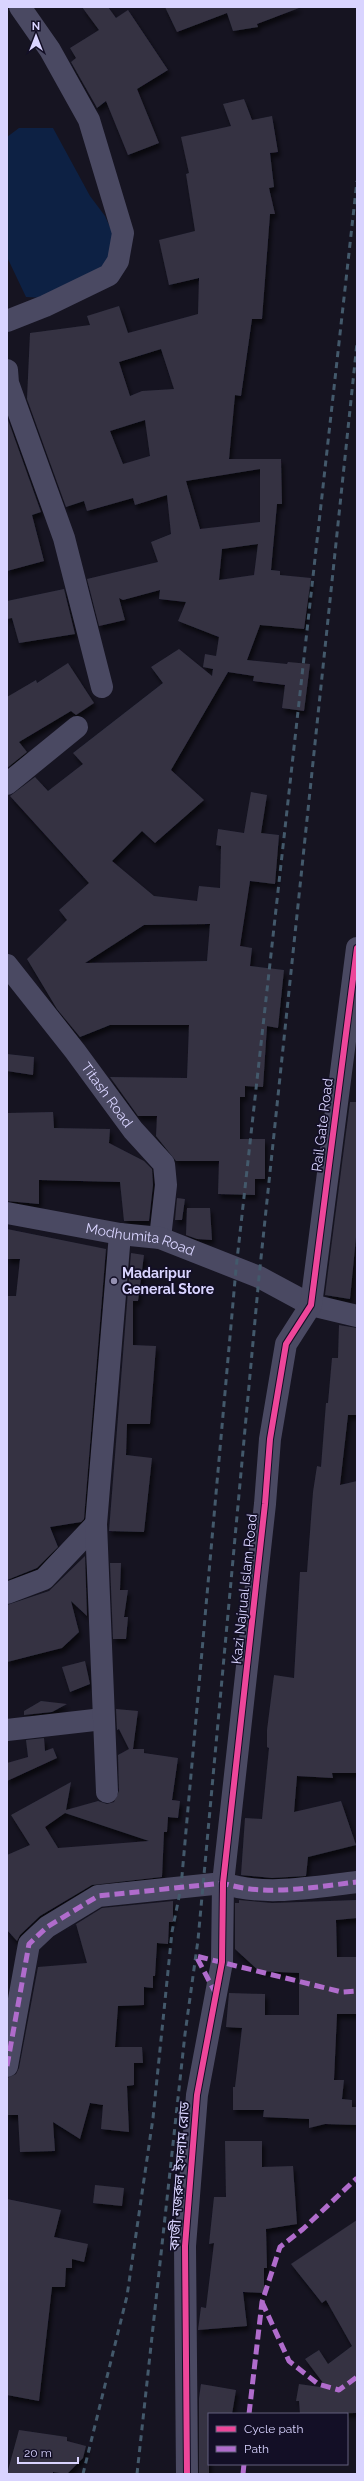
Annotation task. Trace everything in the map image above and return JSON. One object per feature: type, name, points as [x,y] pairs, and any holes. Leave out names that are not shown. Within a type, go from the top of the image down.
[{"type":"street","points":[[7,321],[45,306],[109,274],[118,261],[123,232],[89,120],[50,50],[20,7]]},
{"type":"street","points":[[7,379],[64,538],[102,687]]},
{"type":"street","points":[[7,784],[77,727]]},
{"type":"street","name":"Rail Gate Road","points":[[311,1305],[356,956]]},
{"type":"street","name":"Titash Road","points":[[7,965],[76,1051],[132,1130],[164,1164],[166,1185],[160,1238]]},
{"type":"street","name":"Modhumita Road","points":[[7,1213],[120,1234],[160,1238],[259,1277],[311,1305],[357,1316]]},
{"type":"street","points":[[107,1792],[96,1524],[120,1234]]},
{"type":"street","name":"Kazi Najrual Islam Road","points":[[223,1882],[272,1431],[286,1344],[311,1305]]},
{"type":"street","points":[[7,1593],[44,1579],[96,1524]]},
{"type":"street","points":[[7,1730],[103,1719]]},
{"type":"street","points":[[7,2066],[29,1944],[47,1926],[98,1896],[223,1882],[240,1889],[284,1890],[357,1882]]},
{"type":"street","name":"কাজী নজরুল ইসলাম রোড","points":[[187,2474],[185,2246],[197,2094],[222,1962],[223,1882]]},
{"type":"water","points":[[19,128],[53,128],[90,196],[105,216],[115,238],[108,269],[44,298],[26,297],[7,257],[7,137]]},
{"type":"building","points":[[82,7],[108,7],[116,18],[128,10],[168,70],[137,89],[159,143],[128,155],[106,101],[97,108],[71,62],[76,58],[70,48],[99,30]]},
{"type":"building","points":[[165,7],[299,8],[257,24],[258,27],[233,31],[227,13],[177,32]]},
{"type":"building","points":[[244,99],[252,120],[272,116],[278,152],[270,153],[274,187],[269,188],[275,214],[270,214],[262,319],[252,319],[241,396],[235,395],[229,459],[281,459],[282,504],[277,504],[271,570],[280,571],[280,575],[311,578],[304,629],[260,625],[247,660],[287,664],[288,662],[310,664],[304,711],[282,708],[285,685],[253,681],[254,676],[228,672],[171,770],[204,800],[155,843],[142,831],[112,861],[154,896],[197,901],[199,886],[220,888],[221,846],[216,845],[218,829],[244,833],[251,792],[267,795],[261,833],[279,835],[275,884],[250,881],[240,946],[252,948],[250,966],[284,970],[278,1028],[267,1026],[263,1087],[245,1086],[245,1097],[240,1097],[240,1139],[265,1139],[265,1179],[255,1179],[255,1195],[218,1194],[219,1161],[176,1161],[156,1136],[157,1116],[138,1116],[110,1077],[187,1078],[189,1025],[110,1025],[80,1037],[57,1009],[27,959],[67,920],[59,910],[89,883],[10,796],[35,777],[48,791],[83,764],[73,753],[163,683],[151,667],[179,649],[212,676],[213,669],[203,667],[205,654],[216,656],[219,637],[178,621],[186,602],[159,599],[160,590],[123,600],[119,598],[125,620],[99,626],[87,579],[158,562],[151,542],[171,534],[167,495],[135,505],[133,498],[87,511],[84,501],[66,507],[27,399],[30,333],[90,325],[87,316],[119,306],[128,333],[198,314],[199,278],[169,285],[159,240],[195,231],[186,174],[189,173],[181,137],[231,126],[223,104]],"holes":[[[161,349],[174,389],[142,391],[130,396],[119,362]],[[145,420],[150,456],[123,464],[110,431]],[[260,469],[260,522],[200,529],[186,481]],[[258,544],[254,575],[219,580],[222,549]],[[210,924],[207,961],[85,963],[144,925]]]},
{"type":"building","points":[[7,417],[41,512],[32,515],[44,561],[7,571]]},
{"type":"building","points":[[64,589],[75,634],[19,643],[12,618],[7,619],[7,601]]},
{"type":"building","points":[[68,663],[94,703],[76,715],[71,711],[19,742],[27,752],[7,768],[7,697],[36,680],[37,683]]},
{"type":"building","points":[[7,1054],[34,1057],[33,1075],[7,1071]]},
{"type":"building","points":[[350,1102],[357,1102],[357,1227],[350,1299],[325,1295]]},
{"type":"building","points":[[53,1112],[54,1128],[110,1129],[109,1143],[144,1161],[152,1169],[153,1185],[149,1221],[124,1221],[120,1182],[39,1180],[39,1204],[7,1201],[7,1113]]},
{"type":"building","points":[[177,1198],[185,1199],[182,1220],[175,1220]]},
{"type":"building","points":[[187,1208],[210,1208],[212,1240],[197,1239],[186,1235]]},
{"type":"building","points":[[7,1229],[106,1249],[84,1519],[81,1522],[50,1527],[58,1547],[37,1568],[7,1580],[7,1296],[16,1296],[20,1259],[7,1259]]},
{"type":"building","points":[[131,1253],[144,1255],[138,1301],[133,1301],[133,1345],[156,1346],[150,1424],[127,1424],[126,1455],[152,1458],[144,1532],[109,1531]]},
{"type":"building","points":[[339,1325],[357,1328],[357,1415],[348,1415],[340,1485],[357,1481],[357,1773],[332,1773],[333,1778],[297,1776],[294,1812],[341,1801],[356,1845],[308,1857],[306,1876],[272,1878],[241,1875],[245,1818],[262,1819],[269,1748],[267,1747],[267,1730],[274,1675],[294,1678],[300,1572],[307,1572],[313,1492],[317,1466],[321,1467],[326,1403],[328,1403],[332,1358],[338,1358]]},
{"type":"building","points":[[85,1556],[87,1616],[71,1601],[79,1632],[62,1648],[7,1662],[7,1605],[49,1591]]},
{"type":"building","points":[[110,1563],[121,1563],[120,1590],[128,1590],[124,1617],[128,1617],[126,1639],[113,1639]]},
{"type":"building","points":[[85,1661],[90,1684],[70,1692],[62,1667]]},
{"type":"building","points":[[41,1701],[67,1704],[52,1712],[24,1715],[24,1711]]},
{"type":"building","points":[[116,1709],[138,1711],[133,1749],[144,1749],[144,1753],[178,1758],[172,1800],[180,1801],[178,1818],[168,1817],[167,1832],[164,1832],[162,1877],[92,1885],[40,1916],[20,1935],[17,1941],[7,1930],[7,1855],[30,1845],[11,1815],[71,1782],[66,1810],[98,1801],[107,1804],[114,1802],[119,1791],[118,1755],[129,1749],[119,1729],[117,1730]],"holes":[[[65,1813],[149,1841],[58,1848],[45,1827]]]},
{"type":"building","points":[[44,1738],[45,1751],[53,1748],[57,1758],[7,1781],[7,1763],[28,1757],[26,1740]]},
{"type":"building","points":[[239,1900],[272,1903],[357,1900],[357,1918],[336,1920],[337,1957],[357,1957],[357,2014],[337,2014],[334,2080],[344,2080],[342,2099],[352,2100],[352,2107],[357,2107],[357,2125],[325,2124],[309,2128],[309,2119],[263,2117],[264,2110],[233,2110],[233,2087],[235,2087],[242,2028],[226,2027],[229,1993],[265,1994],[265,2015],[299,2015],[299,1973],[259,1971],[235,1949],[235,1903],[239,1903]]},
{"type":"building","points":[[173,1901],[173,1922],[169,1922],[168,1944],[157,1943],[153,1988],[144,1987],[144,2005],[118,2006],[115,2047],[142,2047],[143,2063],[134,2063],[134,2085],[127,2086],[129,2132],[101,2129],[103,2105],[90,2103],[80,2139],[53,2122],[55,2151],[20,2152],[18,2115],[7,2115],[7,2078],[16,2074],[19,2068],[38,1967],[87,1963],[76,1924],[102,1908]]},
{"type":"building","points":[[225,2141],[262,2141],[262,2167],[293,2166],[297,2224],[266,2229],[267,2268],[264,2268],[264,2293],[243,2292],[247,2326],[198,2330],[201,2307],[206,2308],[214,2243],[209,2244],[214,2197],[226,2197]]},
{"type":"building","points":[[95,2185],[124,2188],[122,2206],[93,2203]]},
{"type":"building","points":[[7,2199],[61,2210],[54,2237],[88,2244],[84,2262],[72,2259],[72,2268],[66,2268],[65,2287],[52,2287],[39,2401],[7,2395]]},
{"type":"building","points":[[357,2220],[357,2413],[300,2413],[299,2401],[296,2401],[299,2384],[327,2388],[305,2359],[319,2350],[328,2364],[352,2346],[326,2300],[322,2303],[291,2264]]},
{"type":"building","points":[[201,2384],[236,2390],[232,2413],[208,2413],[209,2474],[199,2474],[199,2398]]},
{"type":"building","points":[[19,2430],[67,2437],[67,2441],[86,2446],[83,2458],[67,2474],[53,2472],[53,2474],[7,2474]]},
{"type":"railway","points":[[83,2474],[127,2296],[153,2118],[172,1932],[181,1887],[236,1269],[357,181]]},
{"type":"railway","points":[[137,2474],[185,2034],[198,1940],[259,1277],[357,343]]},
{"type":"marked path","points":[[7,2066],[29,1944],[47,1927],[98,1896],[223,1883],[255,1889],[289,1890],[357,1882]]},
{"type":"marked path","points":[[216,1994],[196,1956],[342,1992],[357,1991]]},
{"type":"marked path","points":[[249,2413],[262,2302],[280,2247],[303,2229],[357,2178]]},
{"type":"marked path","points":[[262,2302],[289,2361],[318,2384],[339,2390],[357,2377]]},
{"type":"marked path","points":[[243,2474],[244,2465]]},
{"type":"cycle path","points":[[187,2474],[185,2246],[197,2095],[222,1962],[223,1883],[265,1504],[270,1439],[286,1344],[311,1305],[357,948]]},
{"type":"place","name":"Madaripur General Store","points":[[114,1281]]}]
